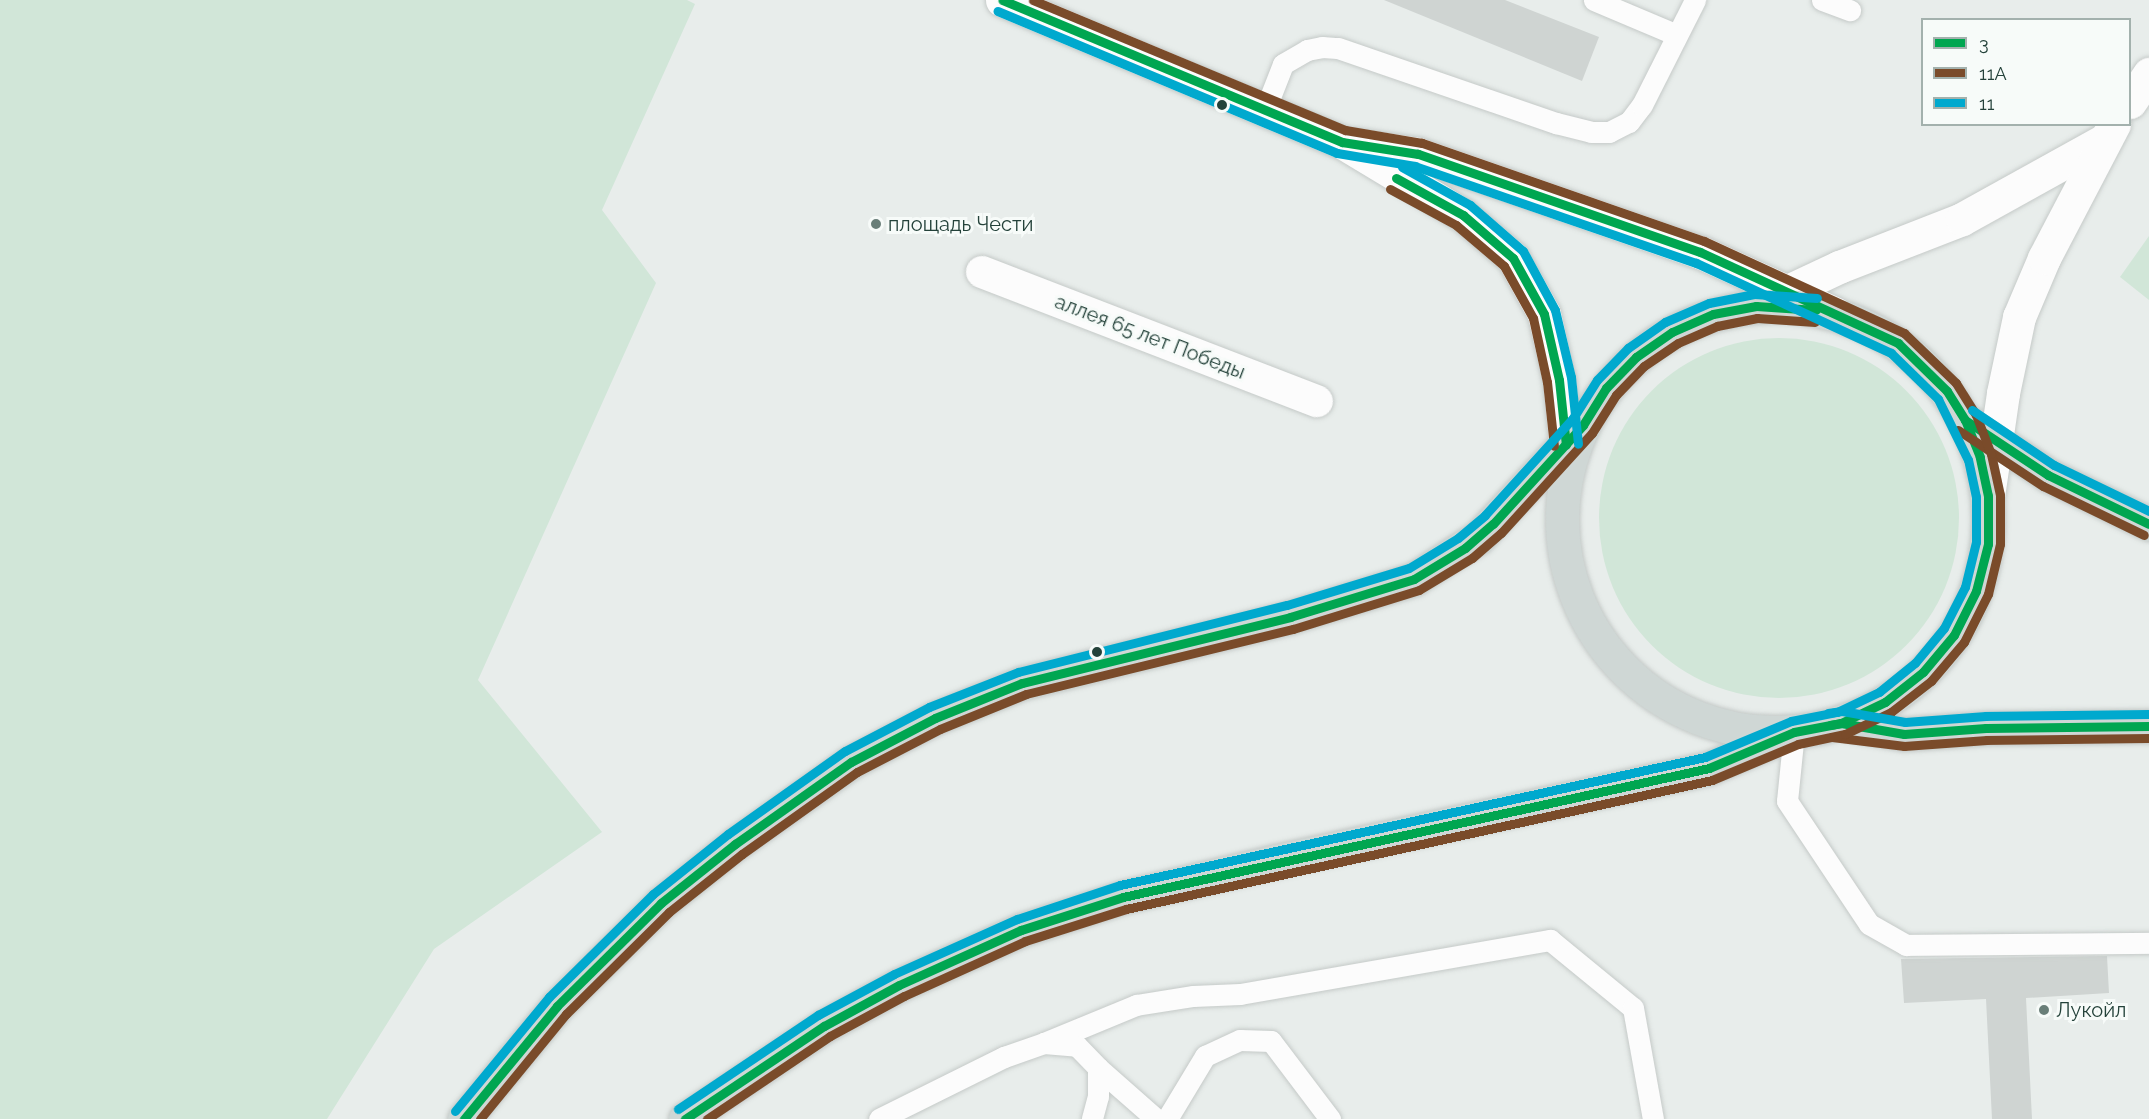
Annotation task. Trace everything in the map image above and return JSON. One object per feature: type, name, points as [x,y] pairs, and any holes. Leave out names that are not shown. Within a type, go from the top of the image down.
[{"type":"main road","points":[[464,1119],[557,1006],[661,903],[735,844],[851,762],[935,718],[1022,683],[1312,611],[1414,579],[1479,537],[1572,446],[1606,388],[1636,357],[1672,332],[1713,314],[1756,306],[1796,306],[1836,314],[1898,343],[1947,391],[1965,420],[1980,457],[1988,496],[1988,544],[1976,591],[1954,635],[1908,684],[1885,702],[1841,723],[1794,732],[1709,768],[1254,866],[1122,897],[1021,930],[899,985],[824,1026],[685,1119]]},
{"type":"main road","points":[[1965,420],[2048,475],[2149,524]]},
{"type":"main road","points":[[1572,446],[1562,525],[1570,582],[1595,635],[1625,670],[1681,711],[1736,730],[1794,732]]},
{"type":"main road","points":[[1841,723],[1904,735],[1986,728],[2149,726]]},
{"type":"street","points":[[1002,0],[1342,142],[1463,215],[1513,258],[1544,314],[1572,446]]},
{"type":"street","points":[[2131,101],[2149,74]]},
{"type":"street","points":[[1756,306],[1962,219],[2107,133]]},
{"type":"street","points":[[1988,496],[2019,317],[2107,133]]},
{"type":"street","points":[[1342,142],[1418,154],[1700,252],[1836,314]]},
{"type":"street","name":"аллея 65 лет Победы","points":[[986,262],[1320,391]]},
{"type":"lane","points":[[1594,0],[1677,35]]},
{"type":"lane","points":[[1265,110],[1283,64],[1307,50],[1322,47],[1338,48],[1556,123],[1591,132],[1609,132],[1629,122],[1642,105],[1695,0]]},
{"type":"lane","points":[[1822,0],[1850,10]]},
{"type":"lane","points":[[1794,732],[1787,801],[1869,924],[1906,945],[2149,943]]},
{"type":"lane","points":[[879,1119],[1004,1057],[1136,1005],[1193,996],[1240,994],[1550,940],[1633,1008],[1653,1119]]},
{"type":"lane","points":[[1167,1119],[1205,1056],[1240,1040],[1271,1041],[1330,1119]]},
{"type":"lane","points":[[1044,1043],[1077,1046],[1098,1068],[1156,1119]]},
{"type":"lane","points":[[1092,1119],[1098,1096],[1098,1068]]},
{"type":"green space","points":[[0,0],[687,0],[695,4],[602,210],[656,283],[478,680],[602,832],[434,949],[327,1119],[0,1119]]},
{"type":"green space","points":[[2149,236],[2149,300],[2120,277]]},
{"type":"green space","points":[[1779,338],[1814,341],[1848,351],[1879,368],[1907,390],[1929,418],[1946,449],[1956,483],[1959,518],[1956,553],[1946,587],[1929,618],[1907,646],[1879,668],[1848,685],[1814,695],[1779,698],[1744,695],[1710,685],[1679,668],[1651,646],[1629,618],[1612,587],[1602,553],[1599,518],[1602,483],[1612,449],[1629,418],[1651,390],[1679,368],[1710,351],[1744,341]]},
{"type":"building","points":[[1384,0],[1505,0],[1599,37],[1582,81]]},
{"type":"building","points":[[2107,956],[2109,993],[2026,998],[2032,1119],[1992,1119],[1986,999],[1904,1003],[1901,959]]},
{"type":"transit line","name":"3","points":[[685,1119],[824,1026],[899,985],[1021,930],[1123,897],[1709,768],[1794,732],[1841,723],[1885,702],[1923,672],[1954,635],[1976,591],[1988,544],[1988,496],[1980,457],[1965,420],[1947,391],[1898,343],[1700,252],[1418,154],[1342,142],[1002,0]]},
{"type":"transit line","name":"11А","points":[[707,1119],[830,1036],[904,996],[1025,941],[1126,909],[1712,780],[1798,744],[1845,734],[1891,712],[1931,681],[1964,642],[1988,594],[2000,544],[2000,495],[1991,454],[1976,415],[1956,383],[1904,333],[1704,241],[1422,143],[1345,130],[1033,0]]},
{"type":"transit line","name":"11","points":[[678,1109],[818,1015],[894,974],[1017,919],[1120,885],[1705,757],[1791,721],[1837,712],[1879,692],[1915,663],[1944,628],[1965,587],[1976,542],[1976,497],[1968,460],[1938,399],[1891,353],[1696,263],[1415,166],[1337,153],[997,11]]},
{"type":"transit line","name":"11","points":[[1402,167],[1470,205],[1523,251],[1555,310],[1571,377],[1578,444]]},
{"type":"transit line","name":"3","points":[[1396,178],[1463,215],[1513,258],[1544,314],[1559,380],[1566,445]]},
{"type":"transit line","name":"11А","points":[[1390,189],[1456,225],[1504,266],[1533,318],[1547,382],[1554,446]]},
{"type":"transit line","name":"11","points":[[455,1111],[549,997],[653,894],[728,834],[845,751],[929,707],[1018,672],[1287,605],[1409,568],[1458,538],[1485,515],[1573,418],[1597,380],[1628,348],[1665,322],[1709,303],[1754,294],[1817,298]]},
{"type":"transit line","name":"3","points":[[464,1119],[557,1006],[661,903],[735,844],[851,762],[935,718],[1022,683],[1290,617],[1414,579],[1465,548],[1493,524],[1583,425],[1606,388],[1636,357],[1672,332],[1713,314],[1756,306],[1816,310]]},
{"type":"transit line","name":"11А","points":[[480,1119],[566,1014],[669,912],[742,854],[857,772],[940,729],[1026,694],[1293,629],[1419,590],[1472,558],[1501,533],[1592,433],[1616,395],[1644,366],[1678,343],[1717,326],[1757,318],[1815,322]]},
{"type":"transit line","name":"11","points":[[1972,410],[2054,465],[2149,511]]},
{"type":"transit line","name":"3","points":[[1965,420],[2048,475],[2149,524]]},
{"type":"transit line","name":"11А","points":[[1958,430],[2043,486],[2144,535]]},
{"type":"transit line","name":"11","points":[[1828,713],[1842,711],[1905,722],[1986,716],[2149,714]]},
{"type":"transit line","name":"3","points":[[1830,725],[1841,723],[1904,734],[1986,728],[2149,726]]},
{"type":"transit line","name":"11А","points":[[1832,737],[1904,746],[1987,740],[2149,738]]},
{"type":"place","name":"площадь Чести","points":[[876,224]]},
{"type":"place","name":"Лукойл","points":[[2044,1010]]}]
